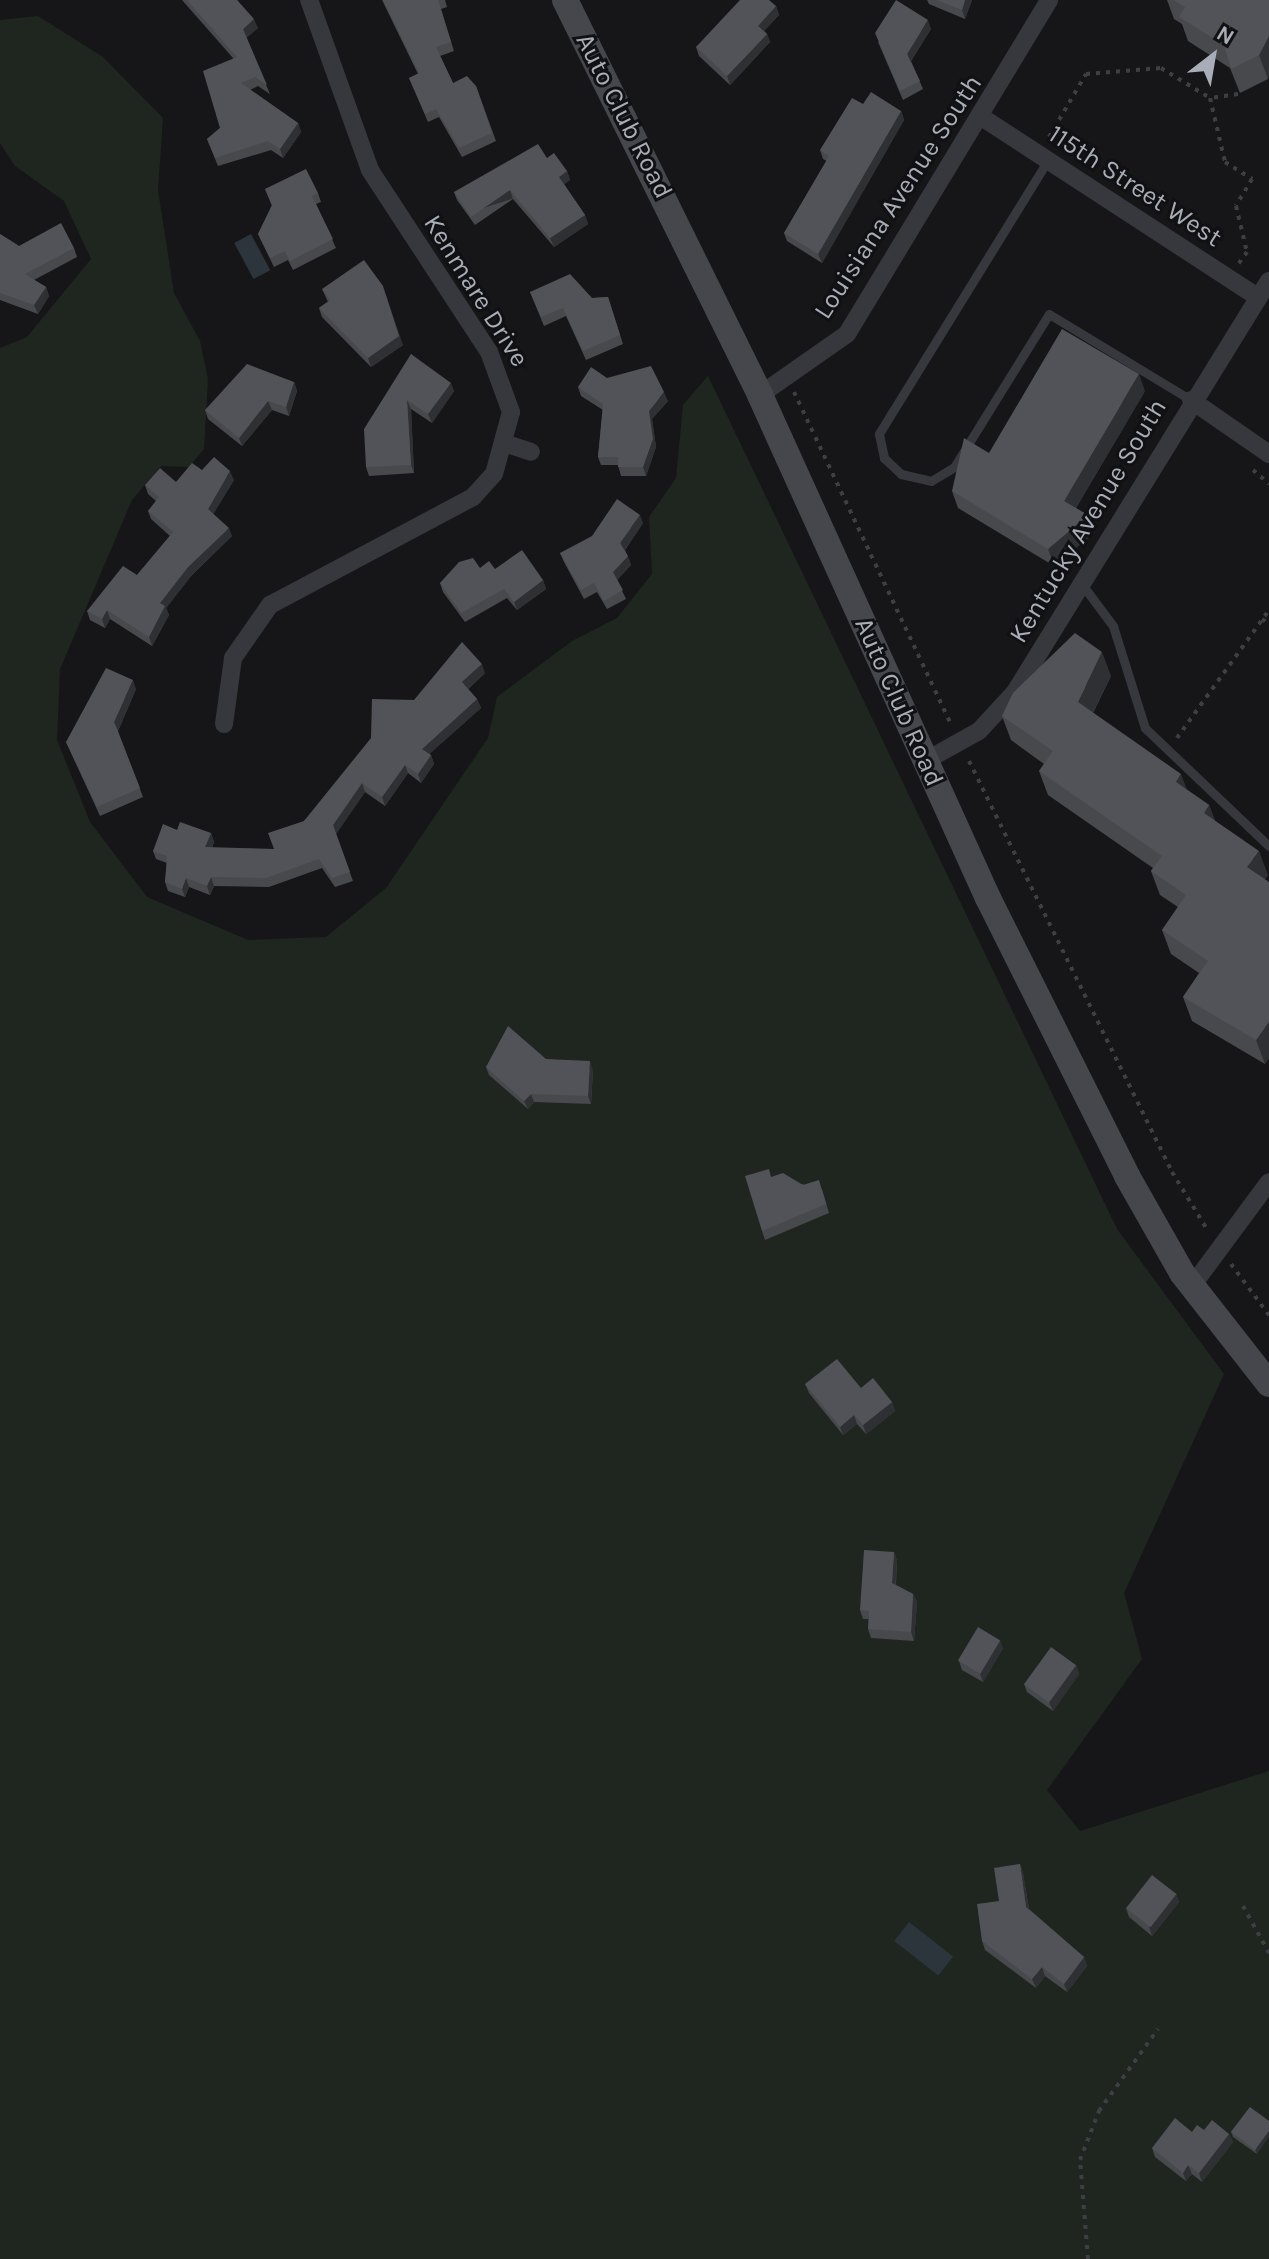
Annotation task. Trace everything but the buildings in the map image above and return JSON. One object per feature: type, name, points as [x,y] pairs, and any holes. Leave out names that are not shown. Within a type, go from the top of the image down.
[{"type":"street","name":"Kenmare Drive","points":[[309,0],[370,170],[506,381],[507,444]]},
{"type":"street","name":"Auto Club Road","points":[[565,0],[760,395],[925,761],[1122,1165],[1192,1286],[1269,1384]]},
{"type":"street","name":"Louisiana Avenue South","points":[[760,395],[847,334],[983,118],[1049,0]]},
{"type":"street","name":"115th Street West","points":[[983,118],[1258,297]]},
{"type":"street","name":"Kentucky Avenue South","points":[[925,761],[961,743],[1015,692],[1191,400],[1269,281]]},
{"type":"street","points":[[1191,400],[1269,454]]},
{"type":"street","points":[[224,724],[233,658],[270,605],[473,497],[507,444],[531,452]]},
{"type":"street","points":[[1192,1286],[1269,1182]]},
{"type":"lane","points":[[1043,157],[879,434],[884,458],[901,474],[931,481],[954,467],[1049,314],[1191,400]]},
{"type":"lane","points":[[1081,583],[1113,626],[1145,728],[1166,753],[1269,846]]},
{"type":"path","points":[[1043,157],[1086,74],[1161,68],[1210,98],[1238,94]]},
{"type":"path","points":[[1210,98],[1225,162],[1252,179],[1236,206],[1247,252],[1230,279]]},
{"type":"path","points":[[788,375],[961,743],[1172,1172],[1221,1250],[1269,1315]]},
{"type":"path","points":[[1166,753],[1269,610]]},
{"type":"path","points":[[1262,619],[1269,624]]},
{"type":"path","points":[[1243,1906],[1269,1953]]},
{"type":"path","points":[[1088,2259],[1080,2160],[1099,2111],[1158,2029]]},
{"type":"shaded area","points":[[38,16],[103,57],[163,118],[158,190],[174,293],[200,341],[208,379],[204,449],[189,467],[161,466],[132,500],[60,669],[57,740],[90,822],[147,897],[248,940],[326,937],[386,888],[488,738],[497,697],[572,641],[617,618],[652,574],[649,517],[676,478],[683,405],[708,376],[1117,1229],[1224,1374],[1124,1593],[1142,1659],[1047,1790],[1080,1831],[1269,1771],[1269,2259],[0,2259],[0,348],[27,337],[91,259],[64,201],[15,166],[0,143],[0,20]]},
{"type":"shaded area","points":[[251,234],[270,270],[253,279],[234,243]]},
{"type":"shaded area","points":[[909,1922],[953,1956],[938,1975],[894,1941]]}]
